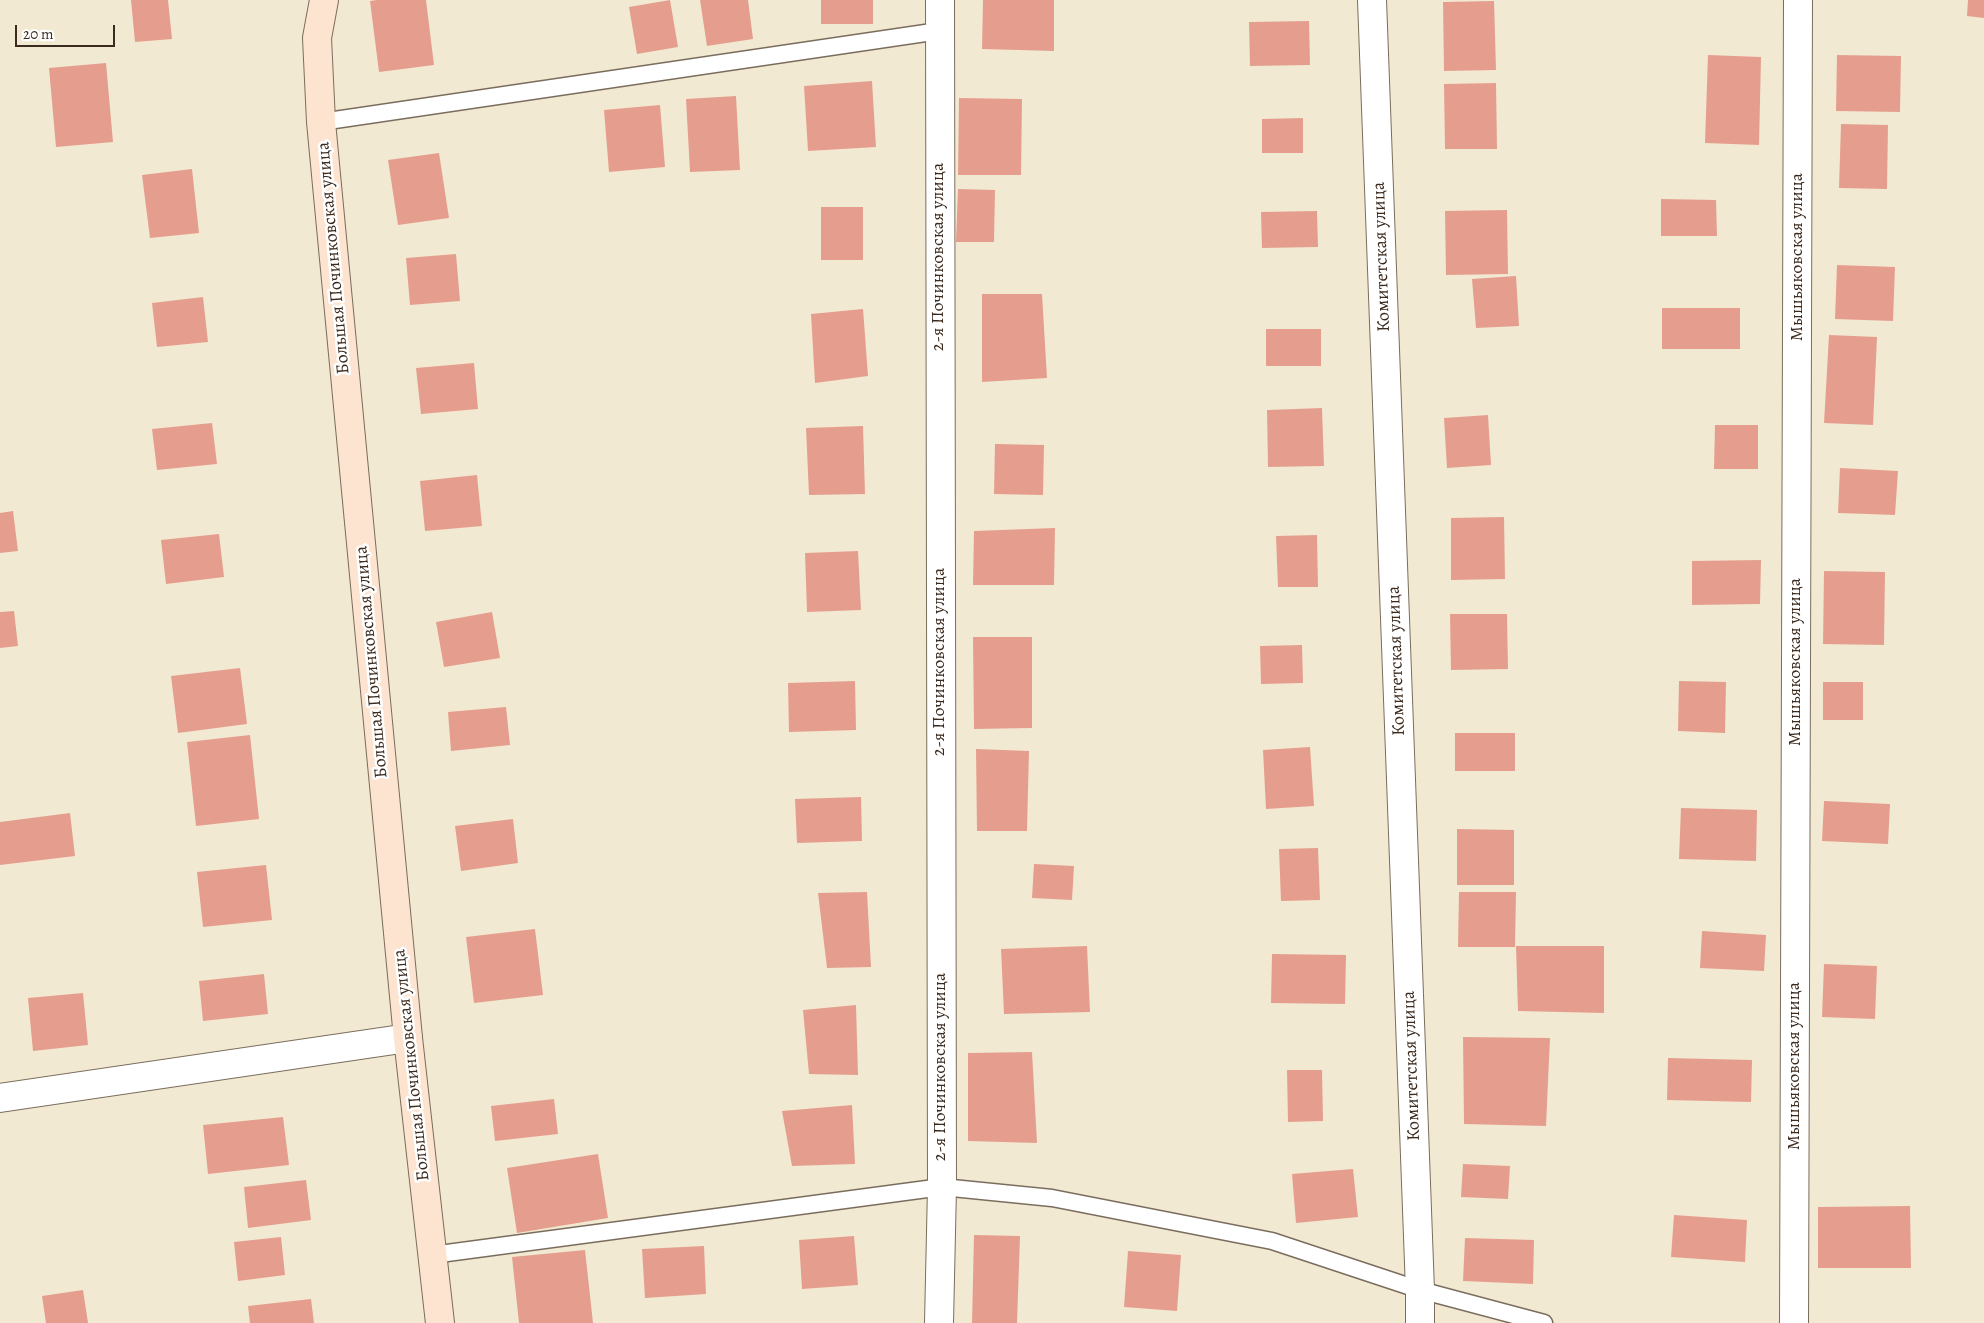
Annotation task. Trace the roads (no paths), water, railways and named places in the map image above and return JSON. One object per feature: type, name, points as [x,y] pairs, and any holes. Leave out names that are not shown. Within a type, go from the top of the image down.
[{"type":"street","name":"Большая Починковская улица","points":[[324,0],[317,38],[321,122],[408,1038],[440,1323]]},
{"type":"street","name":"2-я Починковская улица","points":[[939,1323],[942,1187],[940,0]]},
{"type":"street","name":"Комитетская улица","points":[[1372,0],[1420,1323]]},
{"type":"street","name":"Мышьяковская улица","points":[[1794,1323],[1798,0]]},
{"type":"street","points":[[0,1098],[408,1038]]},
{"type":"lane","points":[[321,122],[939,31]]},
{"type":"lane","points":[[432,1255],[942,1187],[1052,1198],[1272,1241],[1420,1290],[1544,1323]]}]
